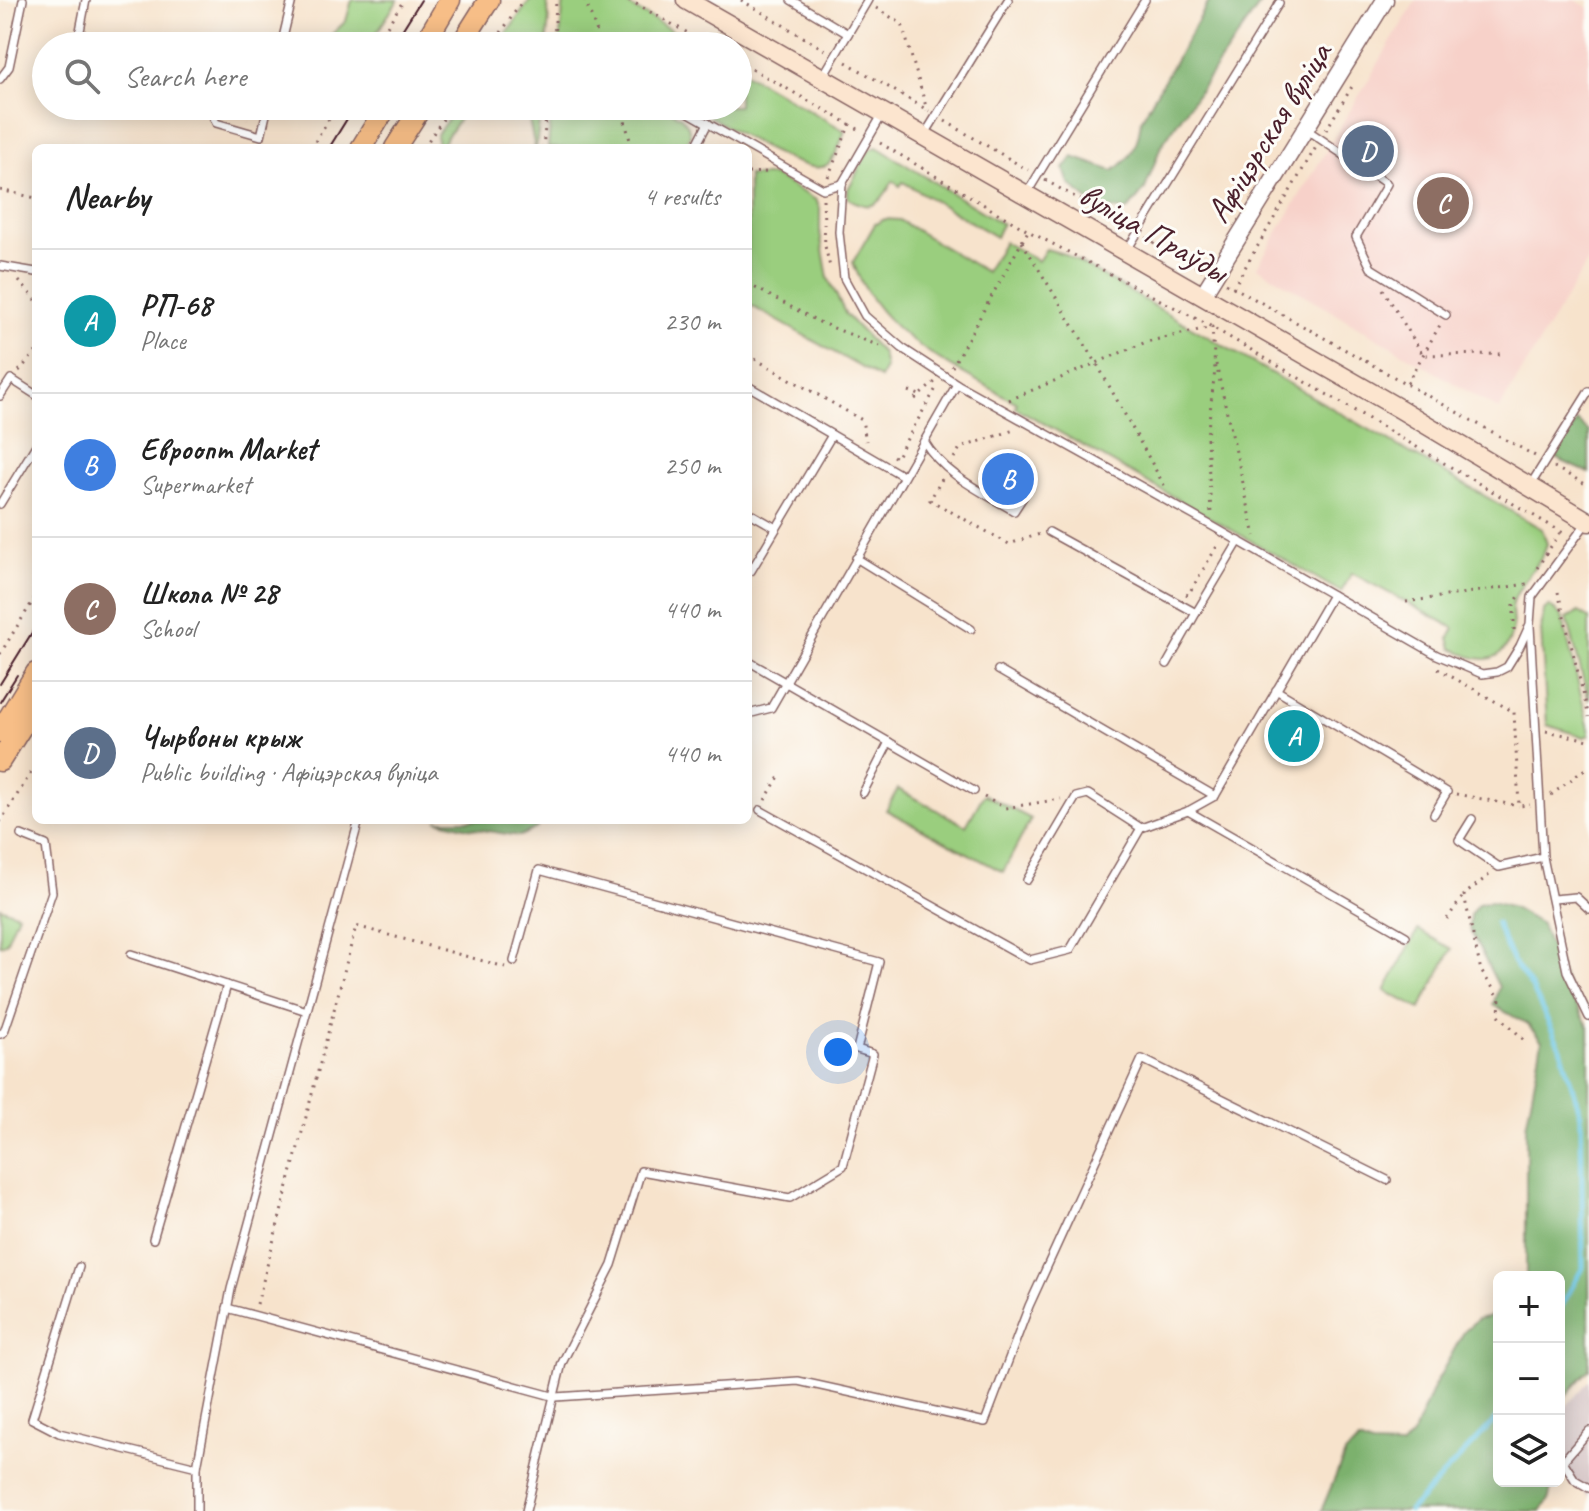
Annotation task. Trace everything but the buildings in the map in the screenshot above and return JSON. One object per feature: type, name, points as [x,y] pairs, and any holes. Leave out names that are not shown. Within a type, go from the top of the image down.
[{"type":"main road","points":[[431,32],[450,0]]},
{"type":"main road","points":[[469,32],[489,0]]},
{"type":"main road","name":"вуліца Праўды","points":[[689,1],[743,32]]},
{"type":"main road","name":"вуліца Праўды","points":[[752,37],[1588,522]]},
{"type":"main road","points":[[363,144],[378,120]]},
{"type":"main road","points":[[398,144],[413,120]]},
{"type":"main road","points":[[0,732],[32,680]]},
{"type":"main road","points":[[0,761],[32,710]]},
{"type":"street","name":"Афіцэрская вуліца","points":[[1202,296],[1385,0]]},
{"type":"lane","points":[[0,79],[9,67],[23,0]]},
{"type":"lane","points":[[80,32],[86,0]]},
{"type":"lane","points":[[284,32],[292,0]]},
{"type":"lane","points":[[791,0],[848,34]]},
{"type":"lane","points":[[924,136],[1008,0]]},
{"type":"lane","points":[[1025,195],[1145,0]]},
{"type":"lane","points":[[822,78],[868,1]]},
{"type":"lane","points":[[1126,252],[1279,3]]},
{"type":"lane","points":[[883,113],[842,184],[839,232],[844,278],[865,316],[902,348],[957,384],[1437,655],[1482,674],[1497,672],[1507,667],[1530,624]]},
{"type":"lane","points":[[215,120],[216,123],[261,136],[265,120]]},
{"type":"lane","points":[[703,120],[745,144]]},
{"type":"lane","points":[[697,144],[708,123]]},
{"type":"lane","points":[[1305,129],[1387,184],[1356,237],[1371,268],[1446,315]]},
{"type":"lane","points":[[752,148],[823,189],[842,184]]},
{"type":"lane","points":[[3,266],[32,271]]},
{"type":"lane","points":[[0,396],[11,379],[32,392]]},
{"type":"lane","points":[[752,713],[771,708],[957,384]]},
{"type":"lane","points":[[752,388],[903,476]]},
{"type":"lane","points":[[1530,486],[1587,397]]},
{"type":"lane","points":[[752,569],[832,435]]},
{"type":"lane","points":[[924,441],[935,459],[959,478],[1014,511],[1023,497]]},
{"type":"lane","points":[[0,504],[32,452]]},
{"type":"lane","points":[[752,514],[776,528]]},
{"type":"lane","points":[[1588,522],[1532,597],[1530,624],[1543,857],[1567,971],[1589,1017]]},
{"type":"lane","points":[[1049,532],[1196,613]]},
{"type":"lane","points":[[1167,664],[1239,541]]},
{"type":"lane","points":[[856,558],[971,629]]},
{"type":"lane","points":[[762,807],[1030,960],[1070,950],[1141,828],[1188,811],[1215,796],[1332,595]]},
{"type":"lane","points":[[752,663],[974,791]]},
{"type":"lane","points":[[998,670],[1215,796]]},
{"type":"lane","points":[[1276,690],[1447,792],[1434,814]]},
{"type":"lane","points":[[863,793],[889,742]]},
{"type":"lane","points":[[1027,880],[1076,797],[1088,794],[1141,828]]},
{"type":"lane","points":[[1188,811],[1406,936]]},
{"type":"lane","points":[[1472,819],[1459,840],[1499,867],[1543,857]]},
{"type":"lane","points":[[197,1511],[197,1467],[227,1308],[358,824]]},
{"type":"lane","points":[[0,1034],[4,1032],[52,892],[46,845],[21,835]]},
{"type":"lane","points":[[514,961],[539,870],[879,962],[857,1049],[873,1054],[843,1166],[790,1198],[641,1171],[612,1265],[562,1363],[526,1511]]},
{"type":"lane","points":[[1553,899],[1576,897],[1589,909]]},
{"type":"lane","points":[[131,954],[307,1011]]},
{"type":"lane","points":[[153,1239],[227,985]]},
{"type":"lane","points":[[227,1308],[556,1397],[798,1381],[985,1422],[1029,1306],[1142,1059],[1387,1180]]},
{"type":"lane","points":[[79,1267],[32,1419],[59,1433],[197,1467]]},
{"type":"lane","points":[[1589,1431],[1563,1461],[1575,1480],[1589,1488]]},
{"type":"path","points":[[383,32],[404,0]]},
{"type":"path","points":[[501,32],[523,0]]},
{"type":"path","points":[[555,32],[556,0]]},
{"type":"path","points":[[585,0],[597,32]]},
{"type":"path","points":[[629,0],[686,32]]},
{"type":"path","points":[[741,0],[1137,234],[1589,486]]},
{"type":"path","points":[[868,1],[902,24],[927,110]]},
{"type":"path","points":[[752,69],[1028,231],[1212,327],[1574,540]]},
{"type":"path","points":[[313,144],[328,120]]},
{"type":"path","points":[[428,144],[442,120]]},
{"type":"path","points":[[543,144],[546,120]]},
{"type":"path","points":[[625,120],[631,144]]},
{"type":"path","points":[[0,190],[32,197]]},
{"type":"path","points":[[909,391],[917,397],[933,383],[946,377],[1028,231]]},
{"type":"path","points":[[1022,242],[1097,364],[1175,505]]},
{"type":"path","points":[[3,266],[32,296]]},
{"type":"path","points":[[1371,268],[1423,355]]},
{"type":"path","points":[[752,286],[821,323],[882,347]]},
{"type":"path","points":[[1407,383],[1446,315]]},
{"type":"path","points":[[1212,327],[1214,357],[1207,437],[1212,526]]},
{"type":"path","points":[[997,405],[1146,342],[1212,327]]},
{"type":"path","points":[[1423,355],[1501,354]]},
{"type":"path","points":[[11,379],[32,356]]},
{"type":"path","points":[[752,357],[862,420],[865,441],[876,446]]},
{"type":"path","points":[[1214,357],[1258,553]]},
{"type":"path","points":[[886,452],[896,458],[938,385]]},
{"type":"path","points":[[1535,571],[1561,531]]},
{"type":"path","points":[[1406,602],[1527,584],[1514,604],[1514,632]]},
{"type":"path","points":[[1558,592],[1589,717]]},
{"type":"path","points":[[0,654],[32,602]]},
{"type":"path","points":[[1514,712],[1535,729],[1589,740]]},
{"type":"path","points":[[0,822],[32,771]]},
{"type":"path","points":[[762,807],[780,775]]},
{"type":"path","points":[[974,791],[1005,808],[1076,797]]},
{"type":"path","points":[[1447,792],[1519,806]]},
{"type":"path","points":[[1447,919],[1464,895],[1499,867]]},
{"type":"path","points":[[1464,895],[1481,971],[1500,998],[1499,1015],[1526,1042]]},
{"type":"path","points":[[254,1316],[356,926],[514,969],[514,961]]},
{"type":"shaded area","points":[[1416,0],[1575,0],[1589,8],[1589,259],[1499,410],[1257,267]]},
{"type":"shaded area","points":[[1589,1380],[1589,1497],[1565,1473],[1565,1408]]},
{"type":"green space","points":[[352,0],[398,0],[377,32],[334,32],[346,21]]},
{"type":"green space","points":[[530,0],[547,0],[548,32],[508,32]]},
{"type":"green space","points":[[564,0],[619,0],[675,32],[561,32]]},
{"type":"green space","points":[[1210,0],[1263,0],[1161,146],[1145,189],[1128,210],[1099,209],[1069,184],[1064,169],[1073,157],[1113,171],[1125,161],[1136,143],[1141,120]]},
{"type":"green space","points":[[752,77],[845,131],[830,162],[822,167],[795,162],[716,120],[752,120]]},
{"type":"green space","points":[[447,120],[458,120],[442,144],[438,144],[436,136]]},
{"type":"green space","points":[[529,120],[539,120],[536,144]]},
{"type":"green space","points":[[551,120],[683,120],[690,135],[686,144],[548,144]]},
{"type":"green space","points":[[877,147],[1002,224],[996,237],[903,182],[900,186],[893,181],[875,204],[864,205],[848,198],[848,189],[869,150]]},
{"type":"green space","points":[[752,176],[774,176],[816,200],[820,208],[820,233],[828,278],[846,315],[882,353],[885,368],[880,378],[752,306]]},
{"type":"green space","points":[[885,219],[899,220],[986,272],[1004,242],[1038,261],[1046,249],[1064,254],[1542,529],[1547,544],[1513,602],[1513,629],[1508,644],[1495,657],[1479,659],[1452,648],[1449,638],[1454,628],[1352,573],[1341,592],[1015,407],[1017,403],[921,347],[880,310],[853,262],[875,224]]},
{"type":"green space","points":[[1577,421],[1589,432],[1589,473],[1555,458]]},
{"type":"green space","points":[[1549,606],[1562,616],[1589,729],[1589,735],[1584,737],[1547,725],[1541,630],[1544,610]]},
{"type":"green space","points":[[1579,612],[1589,619],[1589,701],[1567,618]]},
{"type":"green space","points":[[898,789],[966,826],[984,794],[1031,819],[1003,872],[886,810]]},
{"type":"green space","points":[[453,824],[538,824],[537,828],[520,836]]},
{"type":"green space","points":[[1492,902],[1513,908],[1541,924],[1574,1002],[1589,1027],[1589,1369],[1565,1396],[1565,1271],[1526,1271],[1526,1126],[1542,1041],[1527,1024],[1493,1005],[1499,987],[1469,928],[1470,915],[1478,904]]},
{"type":"green space","points":[[0,907],[18,914],[6,943],[0,945]]},
{"type":"green space","points":[[1418,930],[1452,949],[1420,1009],[1385,991]]},
{"type":"green space","points":[[1493,1315],[1493,1487],[1552,1487],[1548,1501],[1541,1511],[1321,1511],[1345,1454],[1359,1441],[1371,1446],[1401,1447],[1414,1433],[1433,1388],[1465,1330],[1478,1319]]},
{"type":"waterway","points":[[1496,923],[1512,960],[1532,988],[1561,1049],[1581,1115],[1583,1267],[1565,1300]]},
{"type":"waterway","points":[[1409,1511],[1493,1422]]},
{"type":"tram line","points":[[401,32],[421,0]]},
{"type":"tram line","points":[[331,144],[346,120]]},
{"type":"tram line","points":[[0,684],[32,632]]},
{"type":"tram line","points":[[0,702],[17,675]]},
{"type":"place","name":"Чырвоны крыж","points":[[1368,151]]},
{"type":"place","name":"Школа № 28","points":[[1443,203]]},
{"type":"place","name":"Евроопт Market","points":[[1008,479]]},
{"type":"place","name":"РП-68","points":[[1294,736]]}]
